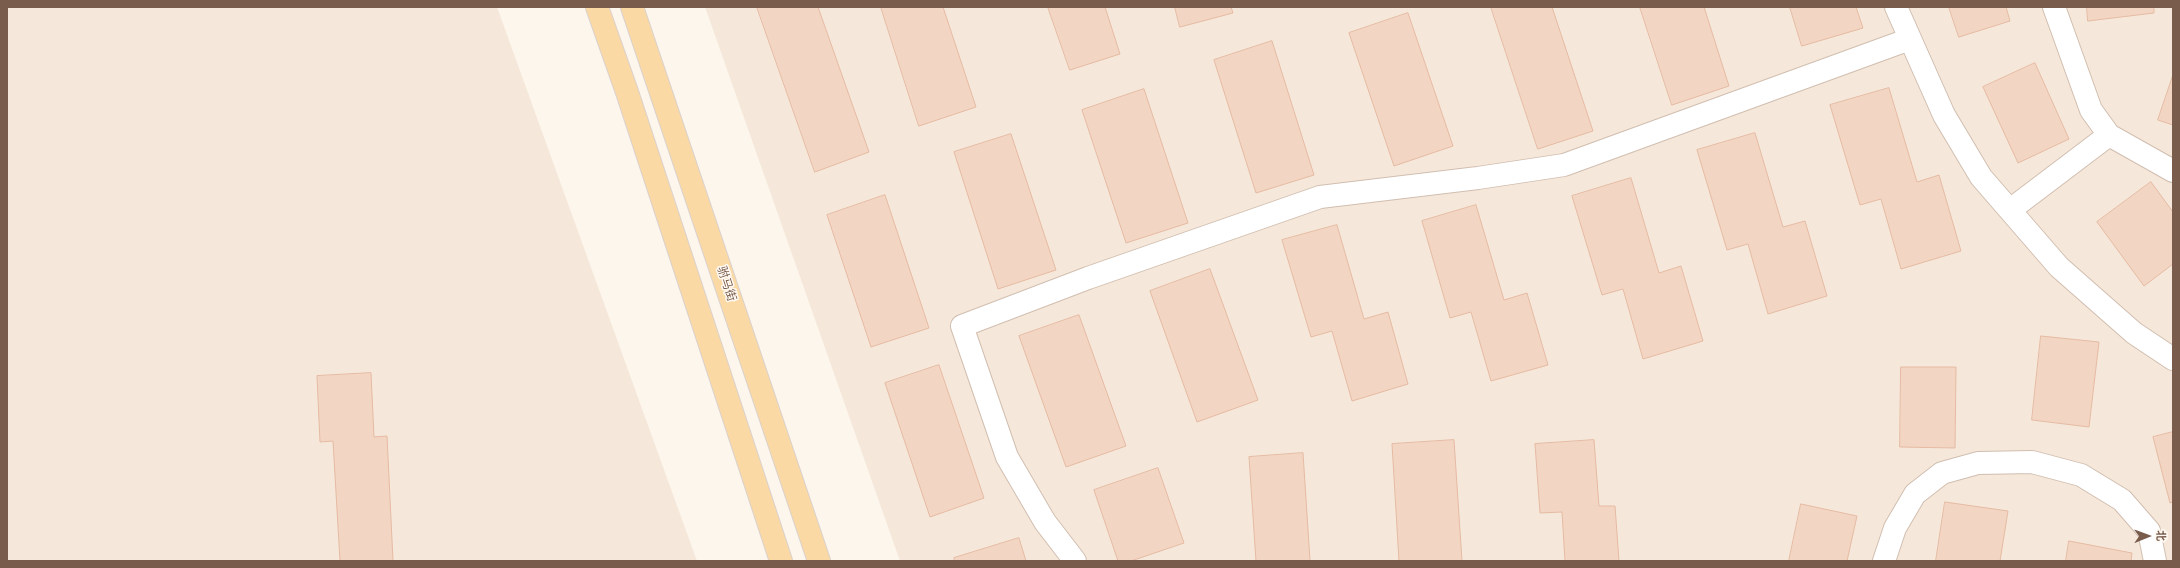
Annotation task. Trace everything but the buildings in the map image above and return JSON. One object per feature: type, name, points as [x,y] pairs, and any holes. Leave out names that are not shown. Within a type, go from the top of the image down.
[{"type":"main road","points":[[597,7],[627,92],[782,561]]},
{"type":"main road","name":"驸马街","points":[[632,7],[819,561]]},
{"type":"lane","points":[[1896,7],[1944,115],[1981,177],[2060,267],[2134,333],[2173,359]]},
{"type":"lane","points":[[2054,7],[2091,110],[2109,135],[2173,171]]},
{"type":"lane","points":[[1075,561],[1045,522],[1007,457],[962,326],[1088,278],[1320,197],[1478,178],[1564,165],[1910,39]]},
{"type":"lane","points":[[2010,210],[2109,135]]},
{"type":"lane","points":[[1884,561],[1895,528],[1915,494],[1942,473],[1978,463],[2032,462],[2082,475],[2122,500],[2149,531],[2155,561]]},
{"type":"shaded area","points":[[7,7],[497,7],[697,561],[7,561]]},
{"type":"shaded area","points":[[705,7],[2173,7],[2173,561],[900,561]]}]
